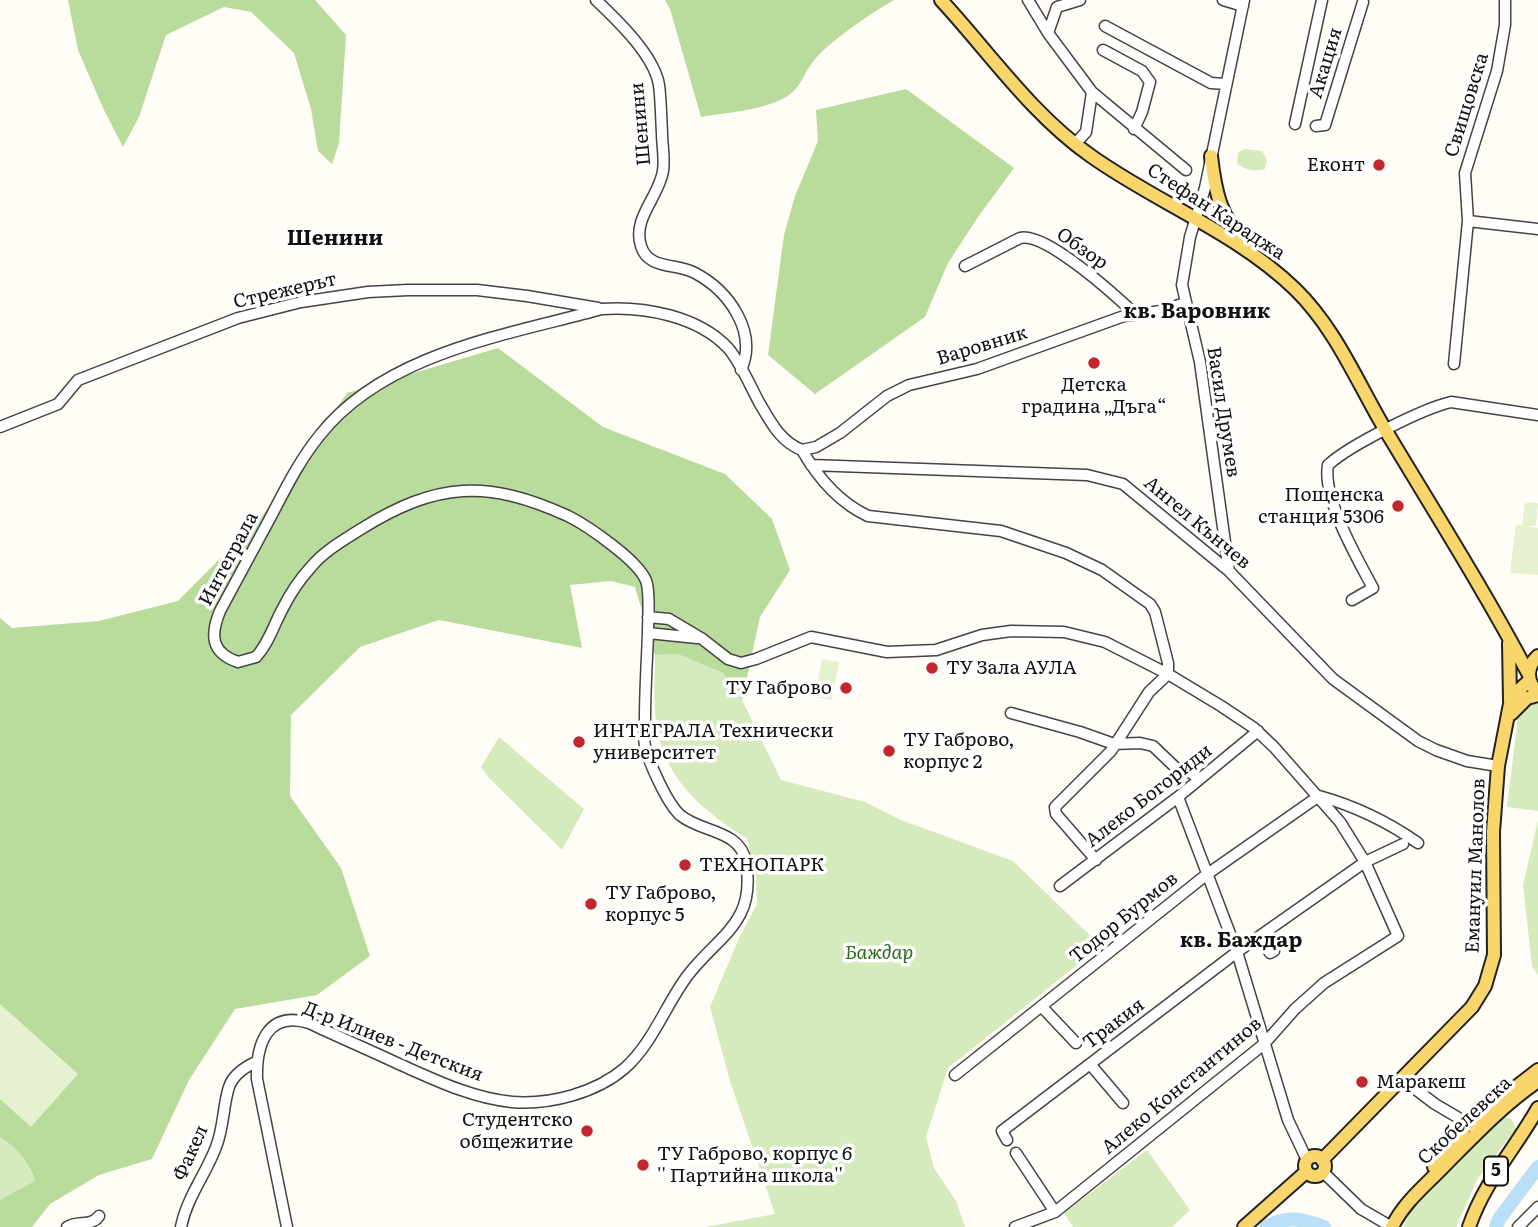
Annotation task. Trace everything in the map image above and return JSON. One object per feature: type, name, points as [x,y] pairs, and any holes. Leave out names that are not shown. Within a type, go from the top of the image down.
[{"type":"main road","name":"Стефан Караджа","points":[[942,1],[1036,108],[1075,144],[1091,157],[1197,219],[1279,275],[1296,290],[1326,325],[1508,635],[1538,694]]},
{"type":"main road","points":[[1211,156],[1216,194],[1225,218],[1236,234],[1279,275]]},
{"type":"main road","points":[[1508,635],[1521,648],[1538,656]]},
{"type":"main road","points":[[1508,635],[1511,660],[1509,711]]},
{"type":"main road","name":"Емануил Манолов","points":[[1322,1166],[1472,1007],[1489,975],[1494,955],[1493,832],[1498,766],[1509,711],[1538,656]]},
{"type":"main road","points":[[1509,711],[1527,698],[1538,694]]},
{"type":"main road","name":"Скобелевска","points":[[1420,1190],[1439,1160],[1468,1125],[1510,1096],[1531,1086],[1538,1070]]},
{"type":"main road","points":[[1510,1096],[1527,1104],[1534,1115]]},
{"type":"main road","name":"Скобелевска","points":[[1392,1227],[1402,1210],[1420,1190],[1510,1096]]},
{"type":"main road","name":"5","points":[[1469,1227],[1492,1177],[1534,1115]]},
{"type":"main road","points":[[1244,1227],[1307,1166],[1314,1176],[1322,1166]]},
{"type":"street","name":"Шенини","points":[[596,0],[647,57],[659,83],[663,170],[641,221],[638,233],[642,250],[653,261],[697,274],[731,303],[739,316],[747,355],[741,370]]},
{"type":"street","points":[[1028,0],[1048,33],[1092,92],[1186,170]]},
{"type":"street","points":[[1048,33],[1056,4],[1080,0]]},
{"type":"street","points":[[1223,0],[1243,3]]},
{"type":"street","name":"Акация","points":[[1295,124],[1322,0]]},
{"type":"street","name":"Свищовска","points":[[1454,364],[1468,221],[1465,173],[1497,71],[1505,25],[1505,0]]},
{"type":"street","name":"Акация","points":[[1316,126],[1325,125],[1363,2]]},
{"type":"street","name":"Васил Друмев","points":[[1229,571],[1200,362],[1182,285],[1243,3]]},
{"type":"street","points":[[1105,26],[1211,83],[1226,84]]},
{"type":"street","points":[[1103,50],[1142,71],[1150,82],[1142,112],[1134,128]]},
{"type":"street","points":[[1075,144],[1086,132],[1092,92]]},
{"type":"street","points":[[1468,221],[1538,229]]},
{"type":"street","name":"Обзор","points":[[965,266],[1029,236],[1087,272],[1135,314]]},
{"type":"street","name":"Стрежерът","points":[[0,427],[58,404],[83,377],[238,318],[300,302],[368,292],[477,290],[602,309]]},
{"type":"street","name":"Варовник","points":[[803,450],[816,447],[840,433],[900,388],[977,369],[1135,314],[1161,312],[1185,303]]},
{"type":"street","points":[[602,309],[647,311],[696,326],[726,346],[776,429],[790,444],[803,450],[822,481],[838,496],[868,516],[1001,531],[1066,553],[1102,570],[1150,604],[1155,612],[1168,663],[1168,674],[1149,692],[1111,751],[1055,807],[1056,814],[1096,860]]},
{"type":"street","name":"Интеграла","points":[[602,309],[452,351],[407,368],[355,400],[330,424],[300,463],[285,488],[220,611],[214,631],[215,645],[225,657],[238,662],[256,657],[272,633],[289,597],[311,567],[336,545],[393,510],[437,495],[473,489],[505,493],[534,502],[588,527],[620,552],[644,577],[647,583],[648,617]]},
{"type":"street","points":[[1352,600],[1373,588],[1328,491],[1328,465],[1386,430],[1436,405],[1451,402],[1538,415]]},
{"type":"street","name":"Ангел Кънчев","points":[[811,465],[998,470],[1097,476],[1123,484],[1229,571],[1333,679],[1425,746],[1467,761],[1498,766]]},
{"type":"street","points":[[648,617],[669,619],[701,638],[727,659],[741,663],[811,637],[887,652],[943,649],[998,632],[1064,632],[1105,642],[1168,674],[1258,731],[1319,796],[1340,822],[1365,862]]},
{"type":"street","name":"Д-р Илиев - Детския","points":[[287,1227],[257,1079],[256,1062],[269,1030],[280,1021],[309,1023],[460,1090],[513,1102],[546,1100],[602,1084],[626,1067],[661,1020],[675,992],[702,958],[739,920],[744,907],[747,883],[745,861],[737,844],[727,836],[697,825],[679,814],[653,767],[645,744],[648,617]]},
{"type":"street","points":[[648,634],[701,638]]},
{"type":"street","points":[[1011,713],[1114,744],[1140,743],[1153,746],[1176,768],[1186,770],[1199,778]]},
{"type":"street","name":"Алеко Богориди","points":[[1060,886],[1178,797],[1258,731]]},
{"type":"street","points":[[1319,796],[1371,814],[1418,843]]},
{"type":"street","name":"Тодор Бурмов","points":[[956,1075],[1206,875],[1319,796]]},
{"type":"street","points":[[1178,797],[1237,952],[1288,1120],[1307,1166]]},
{"type":"street","name":"Тракия","points":[[1007,1140],[1002,1131],[1237,952],[1365,862],[1403,844]]},
{"type":"street","name":"Алеко Константинов","points":[[1015,1227],[1055,1212],[1264,1044],[1317,989],[1398,936],[1365,862]]},
{"type":"street","points":[[1256,939],[1266,946],[1270,953],[1274,951]]},
{"type":"street","points":[[1042,1007],[1076,1043]]},
{"type":"street","name":"Факел","points":[[181,1227],[184,1210],[218,1143],[229,1087],[244,1067],[256,1062]]},
{"type":"street","points":[[1090,1064],[1123,1103]]},
{"type":"street","points":[[1402,1079],[1468,1125],[1481,1128]]},
{"type":"street","points":[[1016,1153],[1055,1212]]},
{"type":"street","points":[[1322,1166],[1362,1209],[1392,1227]]},
{"type":"street","points":[[1518,1227],[1538,1207]]},
{"type":"street","points":[[66,1227],[71,1224],[89,1224],[99,1216]]},
{"type":"green space","points":[[68,0],[315,0],[346,35],[339,143],[332,164],[318,151],[311,109],[294,53],[251,12],[224,7],[166,35],[139,117],[123,147],[78,50]]},
{"type":"green space","points":[[665,0],[894,0],[828,46],[812,63],[795,90],[786,97],[756,108],[701,117],[670,9]]},
{"type":"green space","points":[[906,89],[1014,168],[948,263],[925,317],[815,394],[768,355],[784,235],[795,196],[818,141],[816,110]]},
{"type":"green space","points":[[1244,149],[1262,151],[1267,160],[1265,169],[1250,170],[1237,164],[1238,153]]},
{"type":"green space","points":[[498,348],[603,427],[725,474],[772,519],[790,570],[760,617],[742,700],[723,673],[678,654],[655,655],[635,587],[611,581],[570,585],[582,648],[439,620],[360,647],[291,715],[290,796],[341,868],[370,956],[317,995],[235,1009],[189,1080],[152,1159],[99,1175],[50,1204],[32,1227],[0,1227],[0,1200],[35,1181],[22,1156],[0,1137],[0,618],[12,628],[99,621],[178,601],[263,515],[347,393]]},
{"type":"green space","points":[[1525,502],[1538,503],[1536,526],[1527,526],[1538,528],[1538,575],[1510,573],[1516,525],[1522,525]]},
{"type":"green space","name":"Баждар","points":[[678,654],[723,673],[742,700],[781,780],[865,802],[901,820],[1013,861],[1101,946],[948,1068],[926,1137],[934,1168],[956,1201],[965,1227],[705,1227],[775,1214],[730,1081],[710,1007],[739,938],[757,904],[756,878],[747,839],[714,816],[687,790],[676,776],[660,741],[655,704],[655,655]]},
{"type":"green space","points":[[822,659],[839,662],[832,700],[815,697]]},
{"type":"green space","points":[[1538,704],[1538,811],[1507,807],[1518,718],[1525,708]]},
{"type":"green space","points":[[499,737],[584,809],[562,850],[481,767]]},
{"type":"green space","points":[[1538,820],[1538,975],[1532,966],[1523,885]]},
{"type":"green space","points":[[0,1004],[78,1074],[31,1127],[0,1099]]},
{"type":"green space","points":[[1496,1117],[1511,1118],[1516,1129],[1478,1178],[1456,1227],[1403,1227],[1432,1184]]},
{"type":"green space","points":[[0,1137],[22,1156],[35,1182],[0,1200]]},
{"type":"green space","points":[[1147,1150],[1190,1210],[1172,1227],[1073,1227],[1064,1213]]},
{"type":"waterway","points":[[1496,1227],[1499,1219],[1538,1167]]},
{"type":"waterway","points":[[1266,1227],[1288,1220],[1324,1227]]},
{"type":"place","name":"Еконт","points":[[1379,165]]},
{"type":"place","name":"Детска градина „Дъга“","points":[[1094,363]]},
{"type":"place","name":"Пощенска станция 5306","points":[[1398,506]]},
{"type":"place","name":"ТУ Зала АУЛА","points":[[932,668]]},
{"type":"place","name":"ТУ Габрово","points":[[846,688]]},
{"type":"place","name":"ИНТЕГРАЛА Технически университет","points":[[579,742]]},
{"type":"place","name":"ТУ Габрово, корпус 2","points":[[889,751]]},
{"type":"place","name":"ТЕХНОПАРК","points":[[685,865]]},
{"type":"place","name":"ТУ Габрово, корпус 5","points":[[591,904]]},
{"type":"place","name":"Маракеш","points":[[1362,1082]]},
{"type":"place","name":"Студентско общежитие","points":[[587,1131]]},
{"type":"place","name":"ТУ Габрово, корпус 6 '' Партийна школа''","points":[[643,1165]]},
{"type":"district","name":"Шенини","points":[[335,239]]},
{"type":"district","name":"кв. Варовник","points":[[1197,312]]},
{"type":"district","name":"кв. Баждар","points":[[1241,941]]}]
